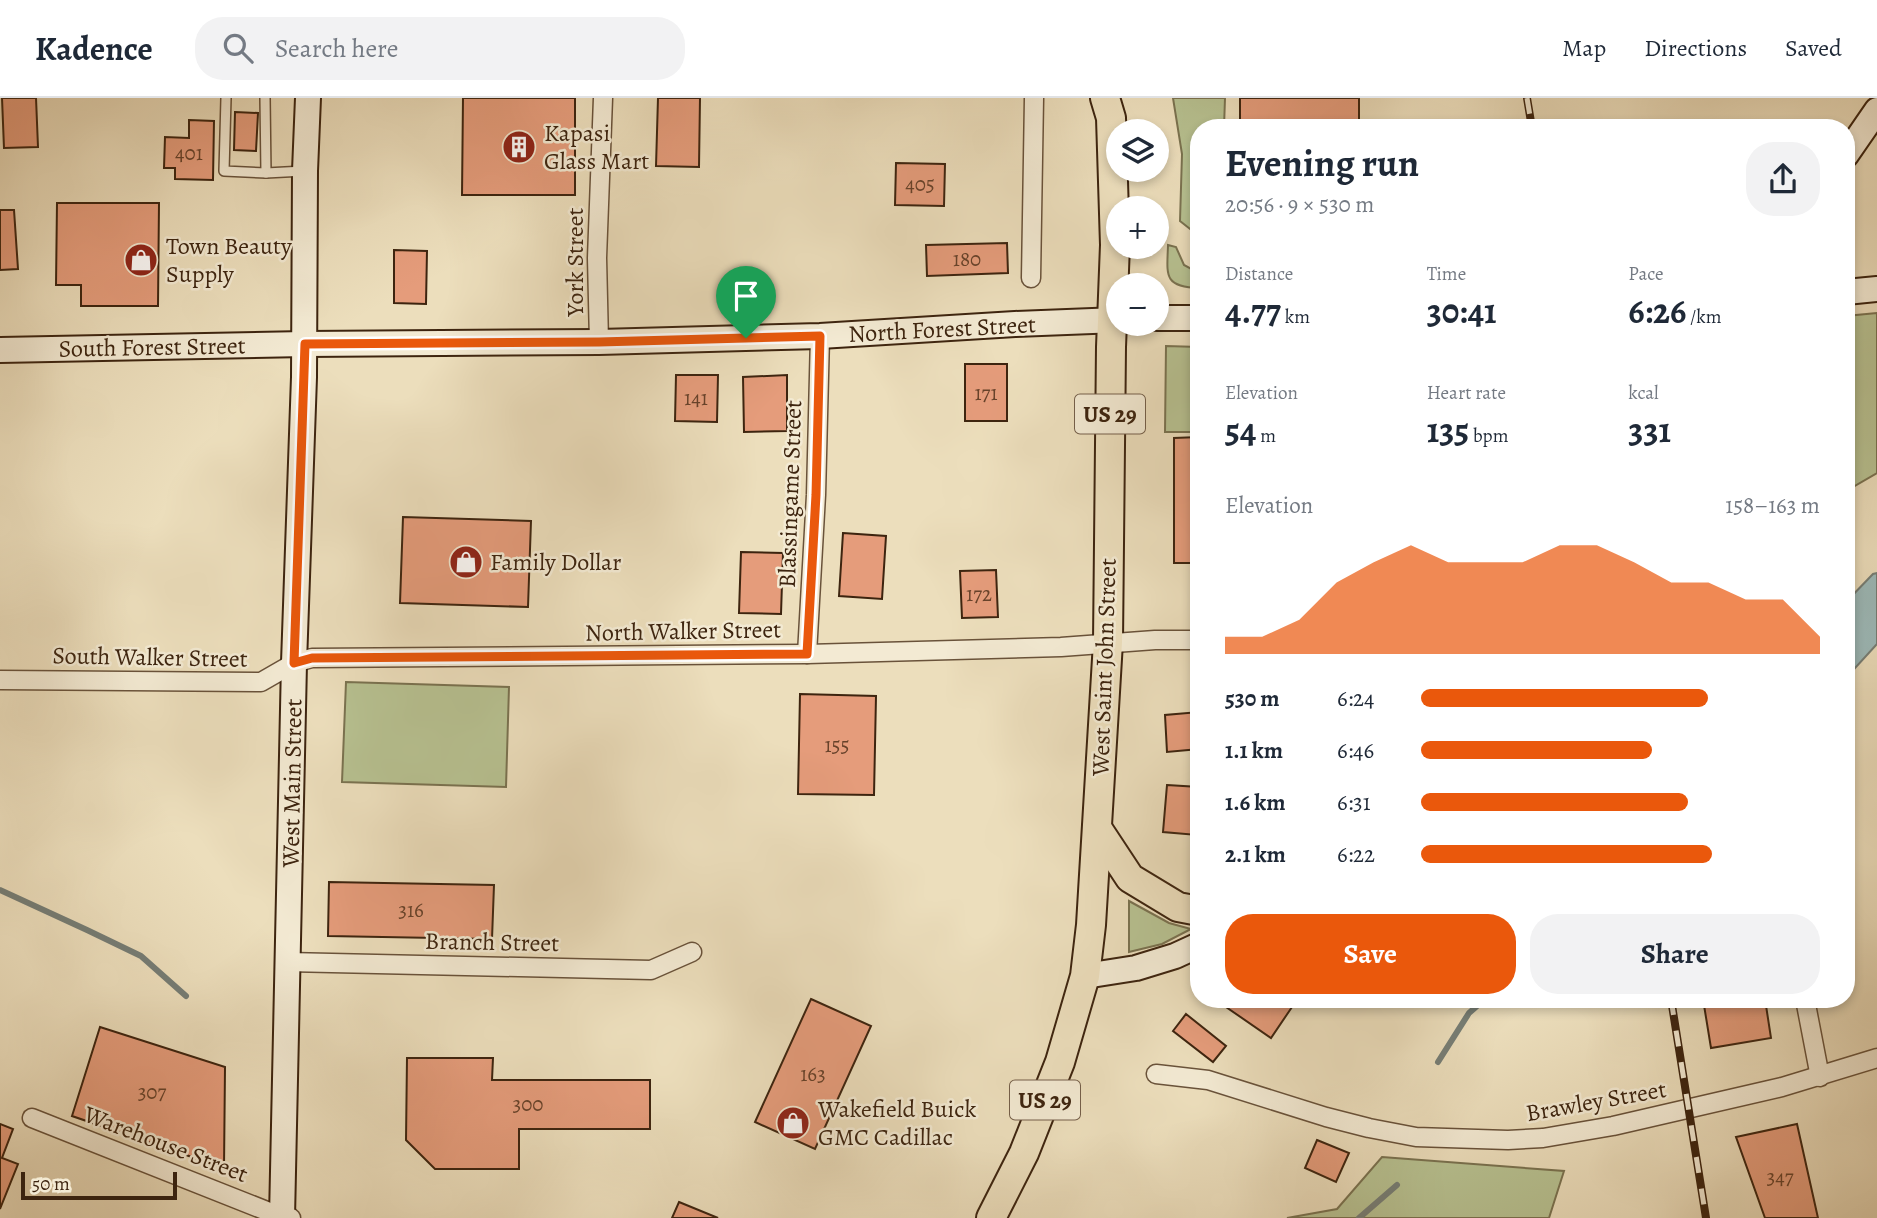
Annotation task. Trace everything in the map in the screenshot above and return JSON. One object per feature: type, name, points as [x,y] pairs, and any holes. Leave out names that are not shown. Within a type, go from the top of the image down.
[{"type":"main road","name":"West Saint John Street","points":[[1105,98],[1111,118],[1115,273]]},
{"type":"main road","name":"West Saint John Street","points":[[991,1218],[1024,1153],[1060,1062],[1085,976],[1091,925],[1108,642],[1115,336]]},
{"type":"main road","points":[[1097,828],[1130,878],[1178,906],[1190,909]]},
{"type":"street","name":"West Main Street","points":[[284,1218],[287,962],[305,344],[305,171],[308,98]]},
{"type":"street","name":"York Street","points":[[599,342],[597,258],[603,98]]},
{"type":"street","points":[[1031,278],[1034,98]]},
{"type":"street","points":[[1855,142],[1877,110]]},
{"type":"street","points":[[1855,291],[1877,289]]},
{"type":"street","points":[[1169,318],[1190,318]]},
{"type":"street","name":"North Forest Street","points":[[305,344],[599,342],[820,336],[1106,321]]},
{"type":"street","name":"Blassingame Street","points":[[807,654],[816,495],[820,336]]},
{"type":"street","name":"South Forest Street","points":[[0,350],[305,344]]},
{"type":"street","name":"North Walker Street","points":[[294,663],[312,658],[807,654],[1061,647],[1108,642],[1190,640]]},
{"type":"street","name":"South Walker Street","points":[[0,680],[261,682],[294,663]]},
{"type":"street","points":[[1085,976],[1136,968],[1190,949]]},
{"type":"street","name":"Branch Street","points":[[287,962],[651,970],[692,952]]},
{"type":"street","points":[[1807,1008],[1820,1077]]},
{"type":"street","name":"Brawley Street","points":[[1156,1074],[1208,1080],[1326,1117],[1416,1137],[1520,1139],[1578,1133],[1782,1087],[1877,1058]]},
{"type":"street","name":"Warehouse Street","points":[[32,1118],[284,1218]]},
{"type":"lane","points":[[226,98],[224,171],[305,171]]},
{"type":"lane","points":[[265,98],[266,173]]},
{"type":"lane","points":[[300,98],[308,98]]},
{"type":"green space","points":[[1173,98],[1225,98],[1224,119],[1190,119],[1190,229],[1180,221],[1182,154]]},
{"type":"green space","points":[[1169,245],[1176,247],[1184,265],[1190,268],[1190,287],[1173,282],[1168,272]]},
{"type":"green space","points":[[1877,313],[1877,473],[1855,486],[1855,315]]},
{"type":"green space","points":[[1166,346],[1190,347],[1190,432],[1165,432]]},
{"type":"green space","points":[[346,682],[509,687],[506,787],[342,782]]},
{"type":"green space","points":[[1129,901],[1169,923],[1190,929],[1162,944],[1129,952]]},
{"type":"green space","points":[[1382,1157],[1564,1171],[1549,1218],[1287,1218],[1337,1209]]},
{"type":"water","points":[[1877,573],[1877,644],[1855,668],[1855,593]]},
{"type":"building","points":[[2,98],[36,98],[38,147],[4,148]]},
{"type":"building","name":"Kapasi Glass Mart","points":[[463,98],[575,98],[575,195],[462,195]]},
{"type":"building","points":[[658,98],[700,98],[699,167],[656,166]]},
{"type":"building","points":[[1240,98],[1359,98],[1359,119],[1240,119]]},
{"type":"building","points":[[235,112],[258,113],[256,151],[234,150]]},
{"type":"building","points":[[189,120],[214,121],[213,180],[175,179],[175,168],[164,168],[165,137],[189,138]]},
{"type":"building","points":[[896,163],[945,164],[944,206],[895,205]]},
{"type":"building","points":[[57,203],[159,203],[158,306],[81,306],[81,285],[56,285]]},
{"type":"building","points":[[0,210],[14,210],[18,269],[0,270]]},
{"type":"building","points":[[1007,243],[1008,273],[927,276],[926,245]]},
{"type":"building","points":[[394,250],[427,251],[426,304],[394,303]]},
{"type":"building","points":[[965,364],[1007,364],[1007,421],[965,421]]},
{"type":"building","points":[[676,375],[718,375],[717,422],[675,421]]},
{"type":"building","points":[[787,375],[787,431],[744,432],[743,377]]},
{"type":"building","points":[[1190,437],[1190,563],[1174,563],[1174,438]]},
{"type":"building","name":"Family Dollar","points":[[403,517],[531,521],[528,607],[400,603]]},
{"type":"building","points":[[843,533],[886,536],[882,599],[839,596]]},
{"type":"building","points":[[741,552],[783,553],[781,614],[739,613]]},
{"type":"building","points":[[996,570],[998,617],[962,618],[960,571]]},
{"type":"building","points":[[800,694],[876,696],[874,795],[798,794]]},
{"type":"building","points":[[1190,713],[1190,750],[1167,752],[1165,715]]},
{"type":"building","points":[[1167,785],[1190,786],[1190,834],[1163,832]]},
{"type":"building","points":[[329,882],[494,885],[492,939],[328,936]]},
{"type":"building","points":[[811,999],[871,1026],[815,1149],[755,1122]]},
{"type":"building","points":[[1227,1008],[1291,1008],[1271,1038]]},
{"type":"building","points":[[1704,1008],[1766,1008],[1771,1038],[1711,1048]]},
{"type":"building","points":[[1186,1014],[1226,1046],[1213,1062],[1173,1031]]},
{"type":"building","points":[[100,1027],[225,1067],[224,1168],[72,1116]]},
{"type":"building","points":[[407,1058],[493,1058],[492,1080],[650,1080],[650,1129],[519,1129],[519,1169],[435,1169],[406,1140]]},
{"type":"building","points":[[0,1124],[13,1129],[2,1158],[18,1164],[0,1209]]},
{"type":"building","points":[[1797,1124],[1818,1218],[1765,1218],[1736,1137]]},
{"type":"building","points":[[1317,1140],[1349,1153],[1336,1182],[1305,1168]]},
{"type":"building","points":[[679,1202],[718,1218],[672,1218]]},
{"type":"waterway","points":[[0,890],[141,956],[186,996]]},
{"type":"waterway","points":[[1438,1062],[1475,1008]]},
{"type":"waterway","points":[[1359,1218],[1397,1185]]},
{"type":"railway","points":[[1527,98],[1530,119]]},
{"type":"railway","points":[[1672,1008],[1706,1218]]},
{"type":"place","name":"Kapasi Glass Mart","points":[[519,147]]},
{"type":"place","name":"Town Beauty Supply","points":[[141,260]]},
{"type":"place","name":"Family Dollar","points":[[466,562]]},
{"type":"place","name":"Wakefield Buick GMC Cadillac","points":[[793,1123]]},
{"type":"route","points":[[820,336],[816,495],[807,654],[312,658],[294,663],[305,344],[746,338],[820,336]]}]
